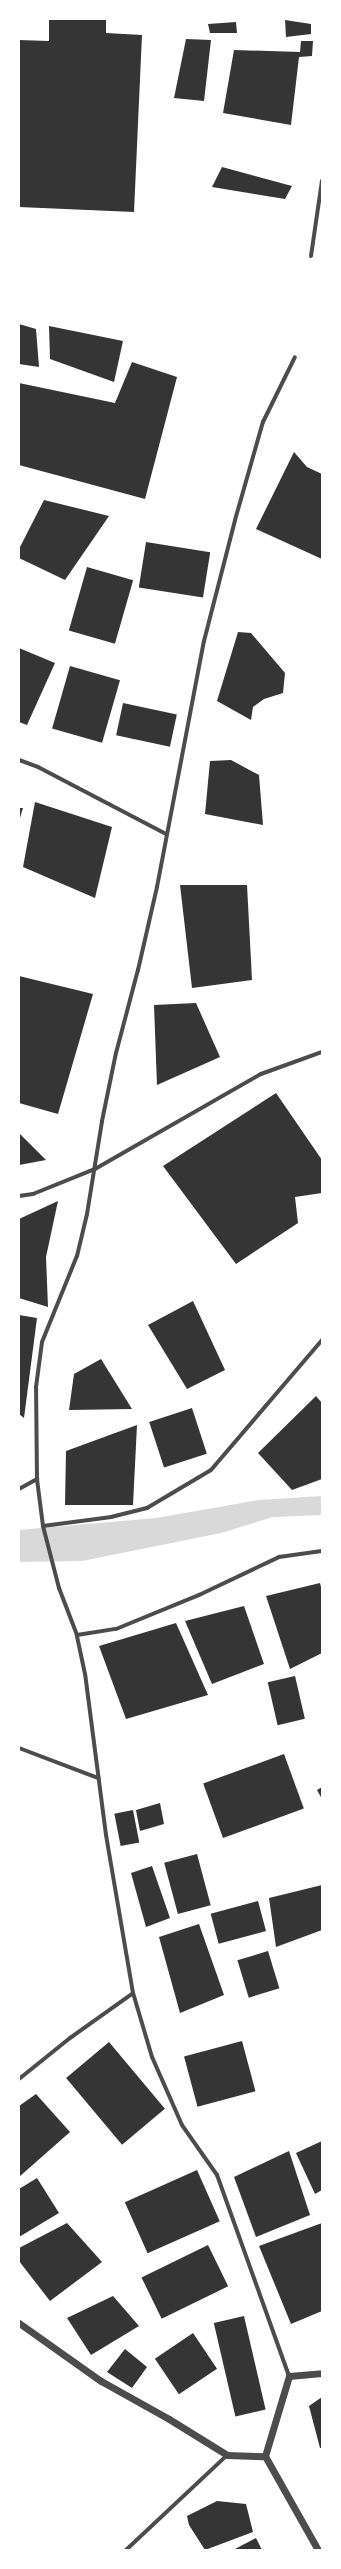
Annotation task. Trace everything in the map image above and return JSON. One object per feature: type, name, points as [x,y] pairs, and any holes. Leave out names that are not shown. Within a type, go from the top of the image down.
[{"type":"street","points":[[311,256],[322,181]]},
{"type":"street","points":[[295,357],[263,422],[235,520],[204,641],[157,887],[138,970],[116,1053],[88,1214],[77,1256],[42,1342],[36,1387],[37,1479],[43,1526],[59,1588],[77,1635],[85,1674],[98,1778],[121,1933],[133,1993],[152,2058],[182,2125],[217,2175],[289,2376],[265,2456],[318,2550]]},
{"type":"street","points":[[19,760],[38,767],[166,834]]},
{"type":"street","points":[[19,1196],[33,1194],[95,1169],[261,1074],[322,1052]]},
{"type":"street","points":[[43,1526],[111,1517],[147,1508],[211,1470],[322,1340]]},
{"type":"street","points":[[19,1489],[37,1479]]},
{"type":"street","points":[[77,1635],[116,1629],[199,1595],[279,1557],[322,1551]]},
{"type":"street","points":[[19,1748],[98,1778]]},
{"type":"street","points":[[19,2079],[70,2038],[133,1993]]},
{"type":"street","points":[[19,2323],[101,2381],[169,2419],[227,2455],[265,2456]]},
{"type":"street","points":[[289,2376],[322,2373]]},
{"type":"street","points":[[126,2550],[227,2455]]},
{"type":"shaded area","points":[[322,1496],[322,1515],[273,1517],[221,1533],[82,1561],[19,1562],[19,1530],[156,1518],[259,1500]]},
{"type":"building","points":[[49,19],[106,19],[106,33],[142,35],[134,212],[19,207],[19,40],[49,41]]},
{"type":"building","points":[[285,20],[311,24],[311,34],[286,37]]},
{"type":"building","points":[[236,22],[237,33],[210,33],[208,24]]},
{"type":"building","points":[[186,39],[211,40],[204,101],[174,98]]},
{"type":"building","points":[[301,41],[313,41],[312,56],[299,57],[291,125],[223,113],[234,50],[300,52]]},
{"type":"building","points":[[222,167],[292,186],[285,199],[212,187]]},
{"type":"building","points":[[19,324],[36,329],[39,367],[19,364]]},
{"type":"building","points":[[49,326],[123,341],[114,382],[50,359]]},
{"type":"building","points":[[132,362],[177,377],[145,499],[19,465],[19,383],[115,403]]},
{"type":"building","points":[[294,452],[307,467],[322,474],[322,559],[256,529]]},
{"type":"building","points":[[44,500],[109,516],[65,580],[19,558],[19,549]]},
{"type":"building","points":[[146,542],[210,552],[203,598],[139,587]]},
{"type":"building","points":[[87,567],[133,580],[115,644],[69,630]]},
{"type":"building","points":[[238,632],[251,633],[285,673],[283,693],[264,699],[253,707],[251,720],[217,701]]},
{"type":"building","points":[[19,648],[55,663],[27,725],[19,722]]},
{"type":"building","points":[[70,666],[120,680],[102,743],[52,728]]},
{"type":"building","points":[[123,703],[177,714],[170,747],[116,735]]},
{"type":"building","points":[[231,760],[259,775],[263,825],[205,814],[210,761]]},
{"type":"building","points":[[35,802],[112,827],[95,898],[23,867]]},
{"type":"building","points":[[19,808],[23,808],[19,821]]},
{"type":"building","points":[[180,885],[247,885],[252,980],[192,988]]},
{"type":"building","points":[[19,976],[93,994],[58,1114],[19,1103]]},
{"type":"building","points":[[196,1003],[220,1057],[157,1085],[154,1005]]},
{"type":"building","points":[[276,1093],[322,1160],[322,1193],[295,1197],[298,1223],[236,1264],[163,1166]]},
{"type":"building","points":[[19,1133],[46,1160],[19,1165]]},
{"type":"building","points":[[58,1201],[46,1257],[48,1307],[19,1298],[19,1219]]},
{"type":"building","points":[[193,1301],[225,1370],[187,1389],[148,1325]]},
{"type":"building","points":[[19,1315],[37,1318],[24,1418],[19,1414]]},
{"type":"building","points":[[101,1359],[132,1409],[69,1410],[74,1374]]},
{"type":"building","points":[[316,1396],[322,1403],[322,1479],[292,1490],[258,1453]]},
{"type":"building","points":[[192,1408],[207,1454],[164,1468],[149,1422]]},
{"type":"building","points":[[137,1425],[133,1505],[65,1505],[66,1451]]},
{"type":"building","points":[[320,1583],[322,1591],[322,1653],[290,1669],[266,1596]]},
{"type":"building","points":[[244,1606],[264,1664],[212,1684],[185,1621]]},
{"type":"building","points":[[176,1623],[208,1695],[126,1719],[99,1646]]},
{"type":"building","points":[[295,1676],[305,1719],[278,1725],[268,1682]]},
{"type":"building","points":[[284,1754],[304,1809],[223,1838],[203,1783]]},
{"type":"building","points":[[322,1787],[322,1799],[317,1790]]},
{"type":"building","points":[[160,1803],[164,1824],[140,1831],[136,1810]]},
{"type":"building","points":[[133,1810],[139,1842],[121,1846],[114,1814]]},
{"type":"building","points":[[197,1854],[211,1905],[178,1914],[164,1863]]},
{"type":"building","points":[[152,1866],[170,1918],[146,1927],[131,1873]]},
{"type":"building","points":[[322,1885],[322,1930],[276,1947],[269,1898]]},
{"type":"building","points":[[258,1901],[266,1931],[219,1944],[211,1914]]},
{"type":"building","points":[[199,1924],[224,1995],[180,2013],[159,1937]]},
{"type":"building","points":[[268,1951],[279,1988],[249,1998],[237,1960]]},
{"type":"building","points":[[242,2041],[255,2091],[198,2107],[184,2057]]},
{"type":"building","points":[[109,2042],[165,2109],[122,2145],[66,2078]]},
{"type":"building","points":[[36,2094],[70,2132],[19,2177],[19,2106]]},
{"type":"building","points":[[322,2141],[322,2190],[315,2194],[296,2153]]},
{"type":"building","points":[[289,2151],[310,2215],[256,2237],[234,2177]]},
{"type":"building","points":[[197,2170],[220,2221],[148,2253],[125,2202]]},
{"type":"building","points":[[37,2178],[59,2213],[19,2237],[19,2189]]},
{"type":"building","points":[[67,2223],[102,2262],[50,2301],[19,2261],[19,2248]]},
{"type":"building","points":[[322,2223],[322,2311],[291,2324],[259,2246]]},
{"type":"building","points":[[208,2245],[228,2286],[162,2319],[141,2277]]},
{"type":"building","points":[[113,2296],[139,2326],[91,2355],[67,2318]]},
{"type":"building","points":[[244,2316],[266,2410],[235,2417],[214,2323]]},
{"type":"building","points":[[193,2333],[217,2369],[179,2394],[155,2359]]},
{"type":"building","points":[[125,2349],[147,2367],[132,2388],[107,2372]]},
{"type":"building","points":[[322,2397],[322,2448],[320,2448],[309,2406]]},
{"type":"building","points":[[217,2501],[246,2504],[253,2532],[205,2550],[189,2525],[187,2516]]},
{"type":"building","points":[[256,2538],[262,2550],[233,2550]]}]
